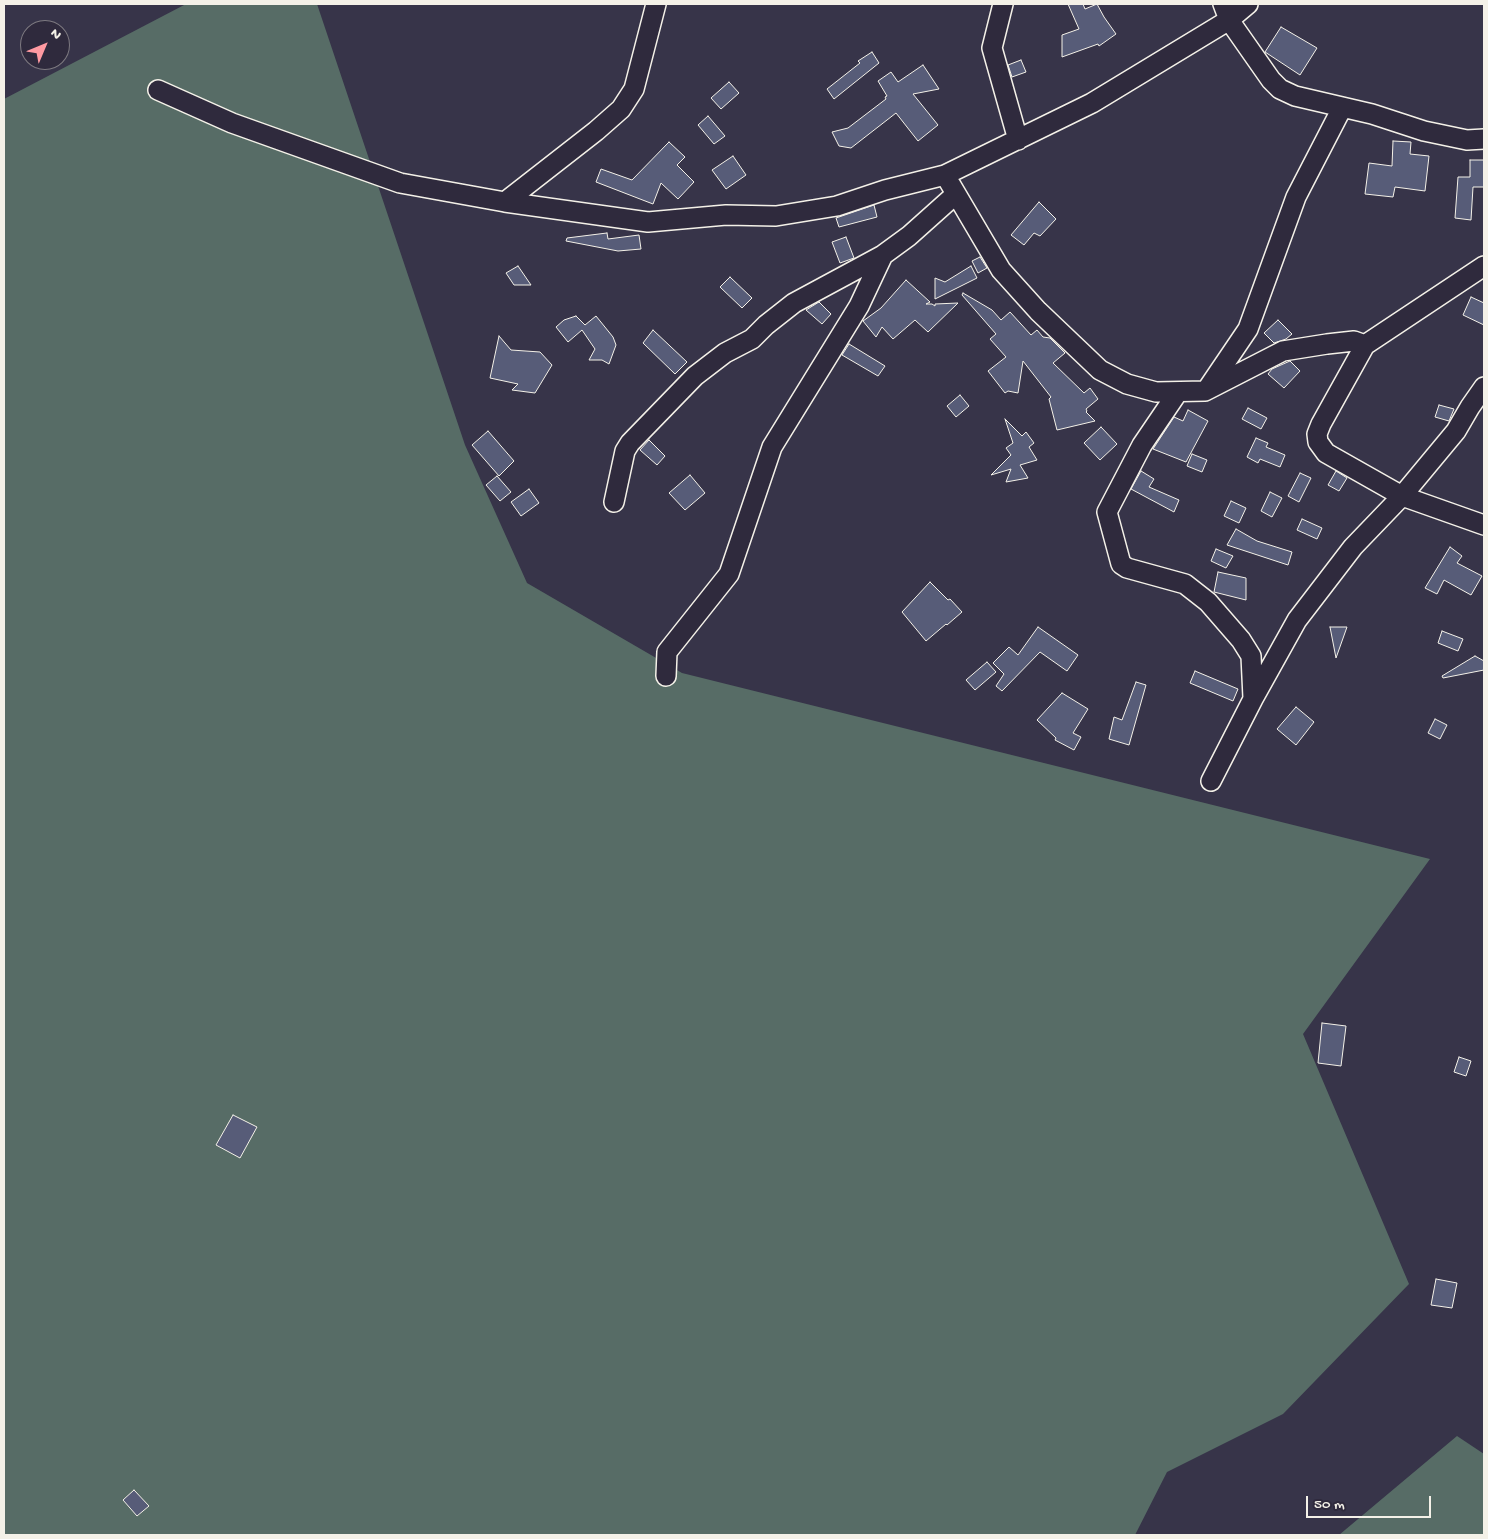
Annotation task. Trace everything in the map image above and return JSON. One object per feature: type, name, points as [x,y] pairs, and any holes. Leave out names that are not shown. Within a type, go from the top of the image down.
[{"type":"street","points":[[505,202],[596,131],[621,109],[634,89],[656,4]]},
{"type":"street","points":[[1003,4],[992,48],[1018,140]]},
{"type":"street","points":[[158,90],[232,123],[400,183],[505,202],[648,222],[726,216],[776,216],[837,206],[885,190],[945,175],[1092,103],[1226,12],[1248,4]]},
{"type":"street","points":[[1226,12],[1271,80],[1280,89],[1295,96],[1372,114],[1424,131],[1467,140],[1484,139]]},
{"type":"street","points":[[1206,391],[1248,329],[1296,197],[1342,108]]},
{"type":"street","points":[[945,175],[1001,270],[1038,311],[1100,370],[1127,384],[1156,392],[1206,391],[1283,351],[1354,342],[1365,345]]},
{"type":"street","points":[[614,502],[626,451],[630,443],[695,376],[725,354],[752,339],[766,325],[794,303],[883,255],[909,236],[956,194]]},
{"type":"street","points":[[666,676],[667,652],[729,574],[772,447],[859,306],[883,255]]},
{"type":"street","points":[[1484,266],[1365,345],[1317,434],[1318,442],[1326,453],[1402,496],[1484,525]]},
{"type":"street","points":[[1211,781],[1253,699],[1303,612],[1353,547],[1402,496],[1456,431],[1470,406],[1484,387]]},
{"type":"street","points":[[1178,392],[1142,445],[1107,512],[1121,564],[1126,568],[1185,584],[1208,602],[1241,640],[1251,656],[1253,699]]},
{"type":"green space","points":[[186,4],[317,4],[465,445],[527,583],[682,673],[1430,859],[1303,1034],[1409,1284],[1283,1414],[1167,1472],[1135,1535],[4,1535],[4,99],[60,70],[70,70],[70,65]]},
{"type":"green space","points":[[1457,1436],[1484,1454],[1484,1535],[1339,1535]]},
{"type":"building","points":[[1068,4],[1083,4],[1085,9],[1097,4],[1116,34],[1099,46],[1098,44],[1062,57],[1062,35],[1079,29]]},
{"type":"building","points":[[1281,27],[1317,48],[1300,75],[1265,52]]},
{"type":"building","points":[[872,52],[879,63],[834,99],[827,89],[860,63],[858,61]]},
{"type":"building","points":[[1021,60],[1026,72],[1012,77],[1008,65]]},
{"type":"building","points":[[923,65],[939,89],[913,94],[938,125],[918,141],[896,113],[851,148],[839,146],[832,132],[848,128],[886,99],[885,97],[887,96],[878,81],[891,72],[898,82]]},
{"type":"building","points":[[729,82],[739,93],[721,109],[711,98]]},
{"type":"building","points":[[708,116],[725,136],[714,144],[698,125]]},
{"type":"building","points":[[1393,141],[1411,142],[1410,154],[1429,156],[1425,191],[1395,187],[1393,197],[1365,194],[1369,163],[1392,166]]},
{"type":"building","points":[[669,142],[685,157],[677,165],[694,182],[678,199],[661,183],[653,204],[596,182],[601,169],[632,180]]},
{"type":"building","points":[[733,156],[746,175],[726,189],[712,170]]},
{"type":"building","points":[[1470,160],[1484,160],[1484,187],[1473,187],[1471,220],[1455,218],[1458,177],[1470,177]]},
{"type":"building","points":[[1039,202],[1056,219],[1040,236],[1034,233],[1024,245],[1011,235]]},
{"type":"building","points":[[874,205],[877,217],[839,227],[836,218]]},
{"type":"building","points":[[607,233],[608,239],[639,235],[641,249],[618,251],[566,241],[567,238]]},
{"type":"building","points":[[846,237],[854,258],[840,263],[832,242]]},
{"type":"building","points":[[980,257],[987,268],[978,273],[972,261]]},
{"type":"building","points":[[518,266],[531,285],[514,285],[506,273]]},
{"type":"building","points":[[971,266],[977,278],[935,299],[935,278],[945,282]]},
{"type":"building","points":[[730,277],[752,298],[742,308],[720,287]]},
{"type":"building","points":[[906,280],[930,302],[926,304],[935,306],[935,304],[958,303],[928,332],[915,320],[893,339],[882,327],[876,337],[863,321],[881,308]]},
{"type":"building","points":[[963,293],[992,310],[1001,320],[1010,312],[1031,335],[1037,330],[1043,337],[1050,338],[1065,353],[1053,363],[1084,393],[1090,388],[1098,399],[1086,409],[1086,412],[1095,421],[1057,430],[1049,399],[1051,397],[1023,361],[1018,393],[1008,391],[1005,393],[988,371],[1006,357],[990,339],[996,334],[962,295]]},
{"type":"building","points":[[1471,297],[1484,303],[1484,325],[1463,315]]},
{"type":"building","points":[[819,302],[831,314],[822,324],[806,310]]},
{"type":"building","points":[[576,316],[585,325],[596,316],[613,337],[616,345],[609,364],[602,360],[589,360],[595,349],[582,330],[568,342],[556,327],[564,320]]},
{"type":"building","points":[[1278,320],[1292,334],[1286,339],[1274,343],[1264,333]]},
{"type":"building","points":[[653,330],[687,362],[675,374],[643,343]]},
{"type":"building","points":[[499,336],[511,350],[540,352],[552,365],[535,393],[512,390],[518,384],[490,378]]},
{"type":"building","points":[[849,344],[885,366],[878,376],[842,355]]},
{"type":"building","points":[[1290,361],[1300,371],[1284,388],[1268,374],[1272,369]]},
{"type":"building","points":[[960,395],[969,406],[956,417],[947,406]]},
{"type":"building","points":[[1439,405],[1454,409],[1449,421],[1435,417]]},
{"type":"building","points":[[1248,408],[1267,418],[1261,429],[1242,419]]},
{"type":"building","points":[[1188,410],[1208,421],[1186,462],[1153,449],[1174,417],[1183,421]]},
{"type":"building","points":[[1005,419],[1022,436],[1026,432],[1034,443],[1029,447],[1037,460],[1020,465],[1028,478],[1006,482],[1011,469],[991,475],[1011,455],[1006,448],[1013,443]]},
{"type":"building","points":[[1101,427],[1117,444],[1100,460],[1084,443]]},
{"type":"building","points":[[488,431],[514,461],[499,476],[472,445]]},
{"type":"building","points":[[1256,438],[1268,443],[1266,447],[1285,455],[1280,467],[1260,459],[1258,463],[1247,457]]},
{"type":"building","points":[[649,440],[665,456],[657,465],[640,450]]},
{"type":"building","points":[[1192,454],[1207,460],[1202,472],[1187,466]]},
{"type":"building","points":[[1141,471],[1154,479],[1149,487],[1179,500],[1174,512],[1131,489]]},
{"type":"building","points":[[1336,471],[1347,478],[1339,491],[1328,485]]},
{"type":"building","points":[[1300,473],[1311,478],[1299,502],[1288,496]]},
{"type":"building","points":[[690,475],[705,493],[685,510],[669,493]]},
{"type":"building","points":[[497,476],[511,492],[500,501],[486,485]]},
{"type":"building","points":[[529,489],[539,503],[521,516],[511,502]]},
{"type":"building","points":[[1270,492],[1282,498],[1272,517],[1261,511]]},
{"type":"building","points":[[1231,501],[1246,508],[1239,523],[1224,516]]},
{"type":"building","points":[[1302,519],[1322,528],[1317,539],[1297,530]]},
{"type":"building","points":[[1236,529],[1257,541],[1292,552],[1288,565],[1227,545]]},
{"type":"building","points":[[1450,547],[1462,556],[1457,563],[1482,576],[1471,595],[1444,580],[1437,594],[1425,588]]},
{"type":"building","points":[[1216,549],[1233,556],[1226,568],[1211,561]]},
{"type":"building","points":[[1218,572],[1246,578],[1246,600],[1214,592]]},
{"type":"building","points":[[930,582],[962,612],[926,641],[902,612]]},
{"type":"building","points":[[1038,627],[1078,655],[1067,671],[1040,652],[1002,691],[996,686],[1004,674],[993,663],[1009,647],[1018,655]]},
{"type":"building","points":[[1330,627],[1347,627],[1336,658]]},
{"type":"building","points":[[1442,631],[1463,639],[1458,651],[1438,643]]},
{"type":"building","points":[[1475,656],[1484,661],[1484,670],[1443,678],[1442,676]]},
{"type":"building","points":[[987,662],[996,672],[975,690],[966,680]]},
{"type":"building","points":[[1195,671],[1238,689],[1233,701],[1190,683]]},
{"type":"building","points":[[1136,682],[1146,685],[1129,745],[1109,739],[1114,717],[1122,720]]},
{"type":"building","points":[[1062,693],[1088,709],[1073,733],[1081,737],[1074,750],[1055,740],[1056,738],[1037,720]]},
{"type":"building","points":[[1296,707],[1314,722],[1296,745],[1277,729]]},
{"type":"building","points":[[1435,719],[1447,725],[1440,739],[1428,733]]},
{"type":"building","points":[[1322,1023],[1346,1026],[1341,1066],[1318,1063]]},
{"type":"building","points":[[1459,1057],[1471,1061],[1466,1076],[1454,1072]]},
{"type":"building","points":[[233,1115],[257,1127],[240,1158],[216,1145]]},
{"type":"building","points":[[1436,1279],[1457,1283],[1452,1308],[1431,1305]]},
{"type":"building","points":[[134,1490],[149,1506],[137,1516],[123,1500]]}]
